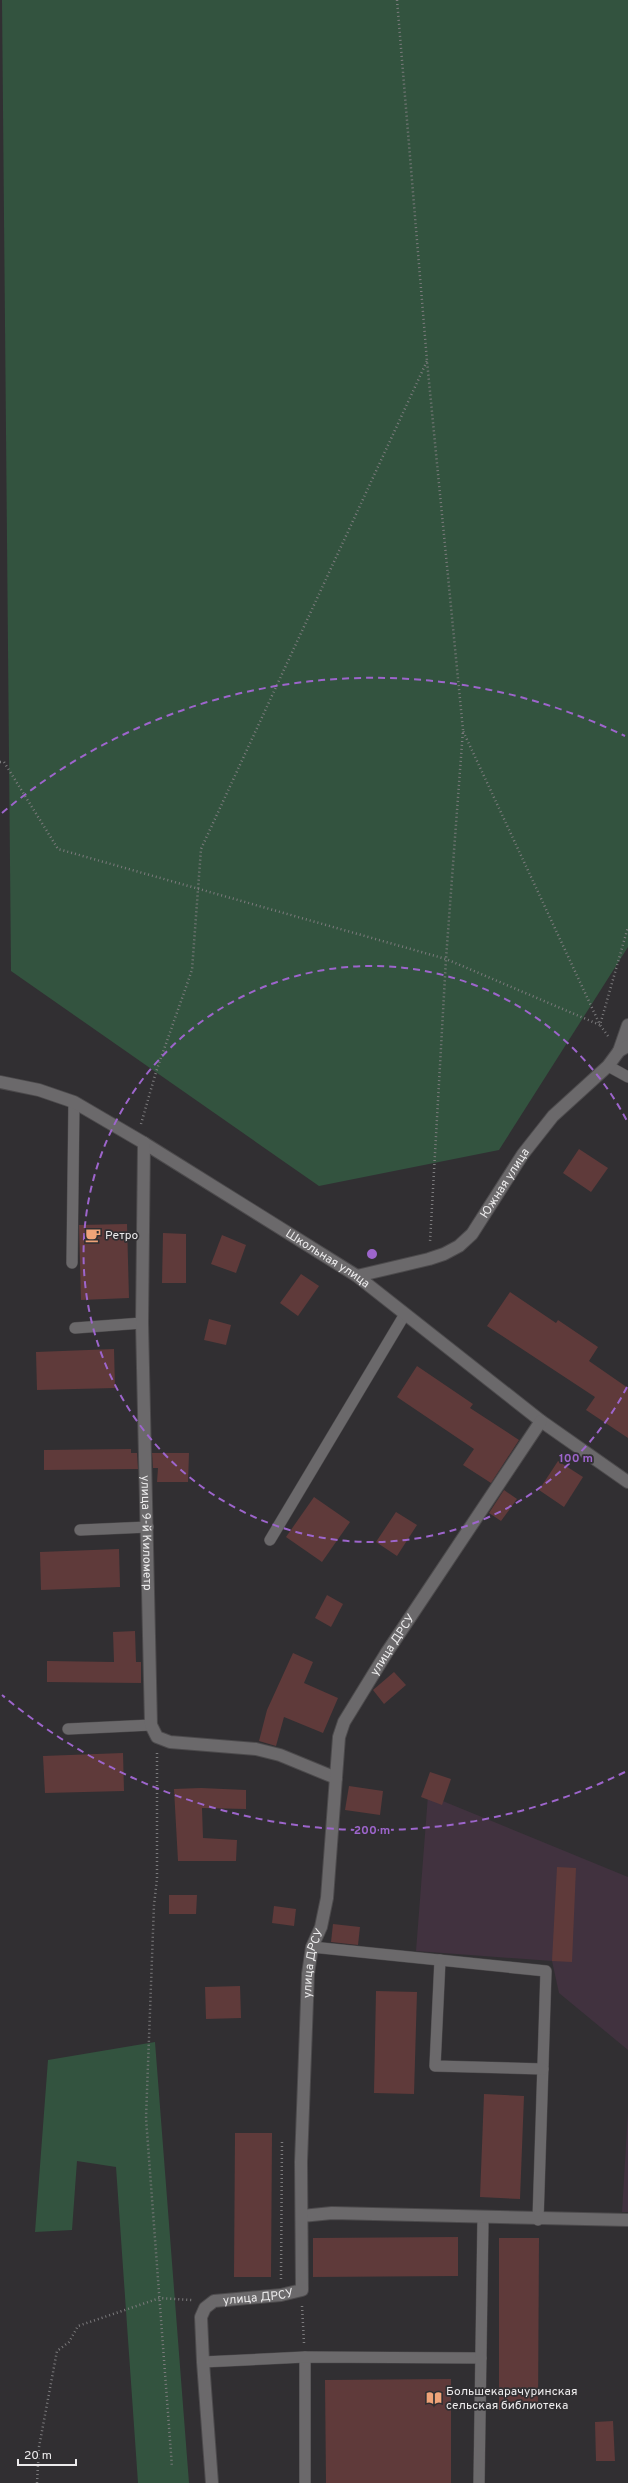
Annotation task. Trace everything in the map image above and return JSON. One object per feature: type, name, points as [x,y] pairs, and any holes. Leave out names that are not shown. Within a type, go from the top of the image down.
[{"type":"street","name":"Южная улица","points":[[357,1276],[444,1254],[459,1246],[472,1234],[523,1154],[553,1116],[608,1066],[624,1048],[628,1025]]},
{"type":"street","name":"Школьная улица","points":[[0,1082],[39,1090],[74,1102],[141,1141],[357,1276],[541,1422],[628,1482]]},
{"type":"street","name":"улица 9-й Километр","points":[[141,1141],[142,1323],[148,1527],[151,1724],[157,1737]]},
{"type":"street","name":"улица ДРСУ","points":[[212,2483],[203,2362],[202,2317],[205,2308],[214,2301],[281,2295],[302,2290],[301,2162],[308,1974],[312,1947],[320,1927],[326,1898],[340,1737],[344,1722],[387,1652],[541,1422]]},
{"type":"street","points":[[157,1737],[170,1742],[256,1749],[280,1755],[336,1778]]},
{"type":"street","points":[[302,2216],[332,2213],[538,2220],[628,2220]]},
{"type":"lane","points":[[608,1066],[628,1077]]},
{"type":"lane","points":[[72,1263],[74,1102]]},
{"type":"lane","points":[[270,1540],[405,1314]]},
{"type":"lane","points":[[74,1328],[142,1323]]},
{"type":"lane","points":[[80,1530],[148,1527]]},
{"type":"lane","points":[[68,1729],[151,1724]]},
{"type":"lane","points":[[312,1947],[546,1971],[538,2220]]},
{"type":"lane","points":[[440,1960],[435,2066],[543,2069]]},
{"type":"lane","points":[[479,2483],[483,2218]]},
{"type":"lane","points":[[203,2362],[305,2357],[481,2358]]},
{"type":"lane","points":[[305,2357],[305,2483]]},
{"type":"path","points":[[397,0],[427,361],[463,730],[446,959],[429,1259]]},
{"type":"path","points":[[141,1141],[156,1072],[192,970],[201,849],[427,361]]},
{"type":"path","points":[[463,730],[600,1025]]},
{"type":"path","points":[[0,762],[4,762],[58,849],[446,959],[600,1025],[624,1048]]},
{"type":"path","points":[[600,1025],[628,927]]},
{"type":"path","points":[[157,1737],[157,1879],[154,1905],[146,2118],[172,2467]]},
{"type":"path","points":[[281,2295],[282,2139]]},
{"type":"path","points":[[302,2290],[305,2357]]},
{"type":"path","points":[[37,2483],[39,2447],[56,2351],[69,2342],[78,2326],[160,2298],[214,2301]]},
{"type":"shaded area","points":[[428,1795],[628,1877],[628,2050],[559,1993],[552,1961],[416,1951]]},
{"type":"shaded area","points":[[628,2112],[628,2212],[622,2212]]},
{"type":"green space","points":[[2,0],[628,0],[628,947],[499,1150],[319,1186],[11,971]]},
{"type":"green space","points":[[155,2042],[189,2483],[138,2483],[116,2167],[77,2161],[72,2230],[35,2232],[48,2060]]},
{"type":"building","points":[[579,1149],[608,1168],[591,1192],[563,1173]]},
{"type":"building","points":[[127,1224],[129,1298],[81,1300],[79,1225]]},
{"type":"building","points":[[163,1233],[186,1234],[186,1283],[162,1283]]},
{"type":"building","points":[[222,1235],[246,1245],[236,1273],[211,1264]]},
{"type":"building","points":[[301,1274],[319,1286],[298,1316],[280,1303]]},
{"type":"building","points":[[510,1292],[556,1323],[558,1320],[598,1347],[589,1361],[628,1388],[628,1438],[586,1410],[595,1397],[487,1326]]},
{"type":"building","points":[[209,1319],[231,1325],[226,1345],[204,1340]]},
{"type":"building","points":[[114,1349],[115,1388],[37,1390],[36,1352]]},
{"type":"building","points":[[417,1366],[473,1404],[470,1408],[519,1440],[491,1483],[463,1465],[474,1449],[397,1397]]},
{"type":"building","points":[[131,1449],[131,1453],[137,1453],[138,1469],[44,1470],[44,1450]]},
{"type":"building","points":[[152,1453],[189,1453],[188,1482],[157,1482],[158,1468],[153,1468]]},
{"type":"building","points":[[558,1461],[583,1477],[564,1507],[539,1490]]},
{"type":"building","points":[[504,1490],[517,1499],[501,1521],[489,1513]]},
{"type":"building","points":[[314,1497],[350,1522],[322,1562],[286,1537]]},
{"type":"building","points":[[396,1512],[417,1525],[397,1556],[376,1542]]},
{"type":"building","points":[[119,1549],[120,1587],[41,1590],[40,1552]]},
{"type":"building","points":[[327,1595],[343,1604],[331,1627],[315,1618]]},
{"type":"building","points":[[135,1631],[136,1662],[141,1662],[141,1683],[47,1682],[47,1661],[114,1662],[113,1632]]},
{"type":"building","points":[[293,1653],[313,1662],[304,1683],[338,1698],[323,1733],[284,1717],[276,1746],[259,1741],[267,1710]]},
{"type":"building","points":[[394,1672],[406,1685],[384,1704],[373,1690]]},
{"type":"building","points":[[123,1753],[124,1791],[45,1793],[43,1756]]},
{"type":"building","points":[[430,1772],[451,1779],[442,1805],[421,1797]]},
{"type":"building","points":[[349,1786],[383,1791],[380,1815],[345,1810]]},
{"type":"building","points":[[201,1788],[246,1790],[246,1809],[202,1808],[203,1838],[237,1840],[236,1861],[178,1861],[174,1789]]},
{"type":"building","points":[[557,1867],[576,1868],[572,1962],[552,1961]]},
{"type":"building","points":[[169,1895],[197,1895],[196,1914],[169,1914]]},
{"type":"building","points":[[274,1906],[296,1909],[294,1926],[272,1923]]},
{"type":"building","points":[[333,1924],[360,1927],[358,1945],[331,1942]]},
{"type":"building","points":[[240,1986],[241,2018],[206,2019],[205,1987]]},
{"type":"building","points":[[376,1991],[417,1992],[414,2094],[374,2093]]},
{"type":"building","points":[[484,2094],[524,2096],[520,2199],[480,2197]]},
{"type":"building","points":[[235,2133],[272,2133],[271,2277],[234,2277]]},
{"type":"building","points":[[458,2237],[458,2276],[313,2277],[313,2238]]},
{"type":"building","points":[[499,2238],[539,2238],[538,2410],[499,2410]]},
{"type":"building","points":[[451,2379],[451,2483],[326,2483],[325,2380]]},
{"type":"building","points":[[613,2421],[615,2461],[596,2461],[595,2422]]},
{"type":"place","name":"Ретро","points":[[93,1235]]},
{"type":"place","name":"Большекарачуринская сельская библиотека","points":[[434,2398]]}]
